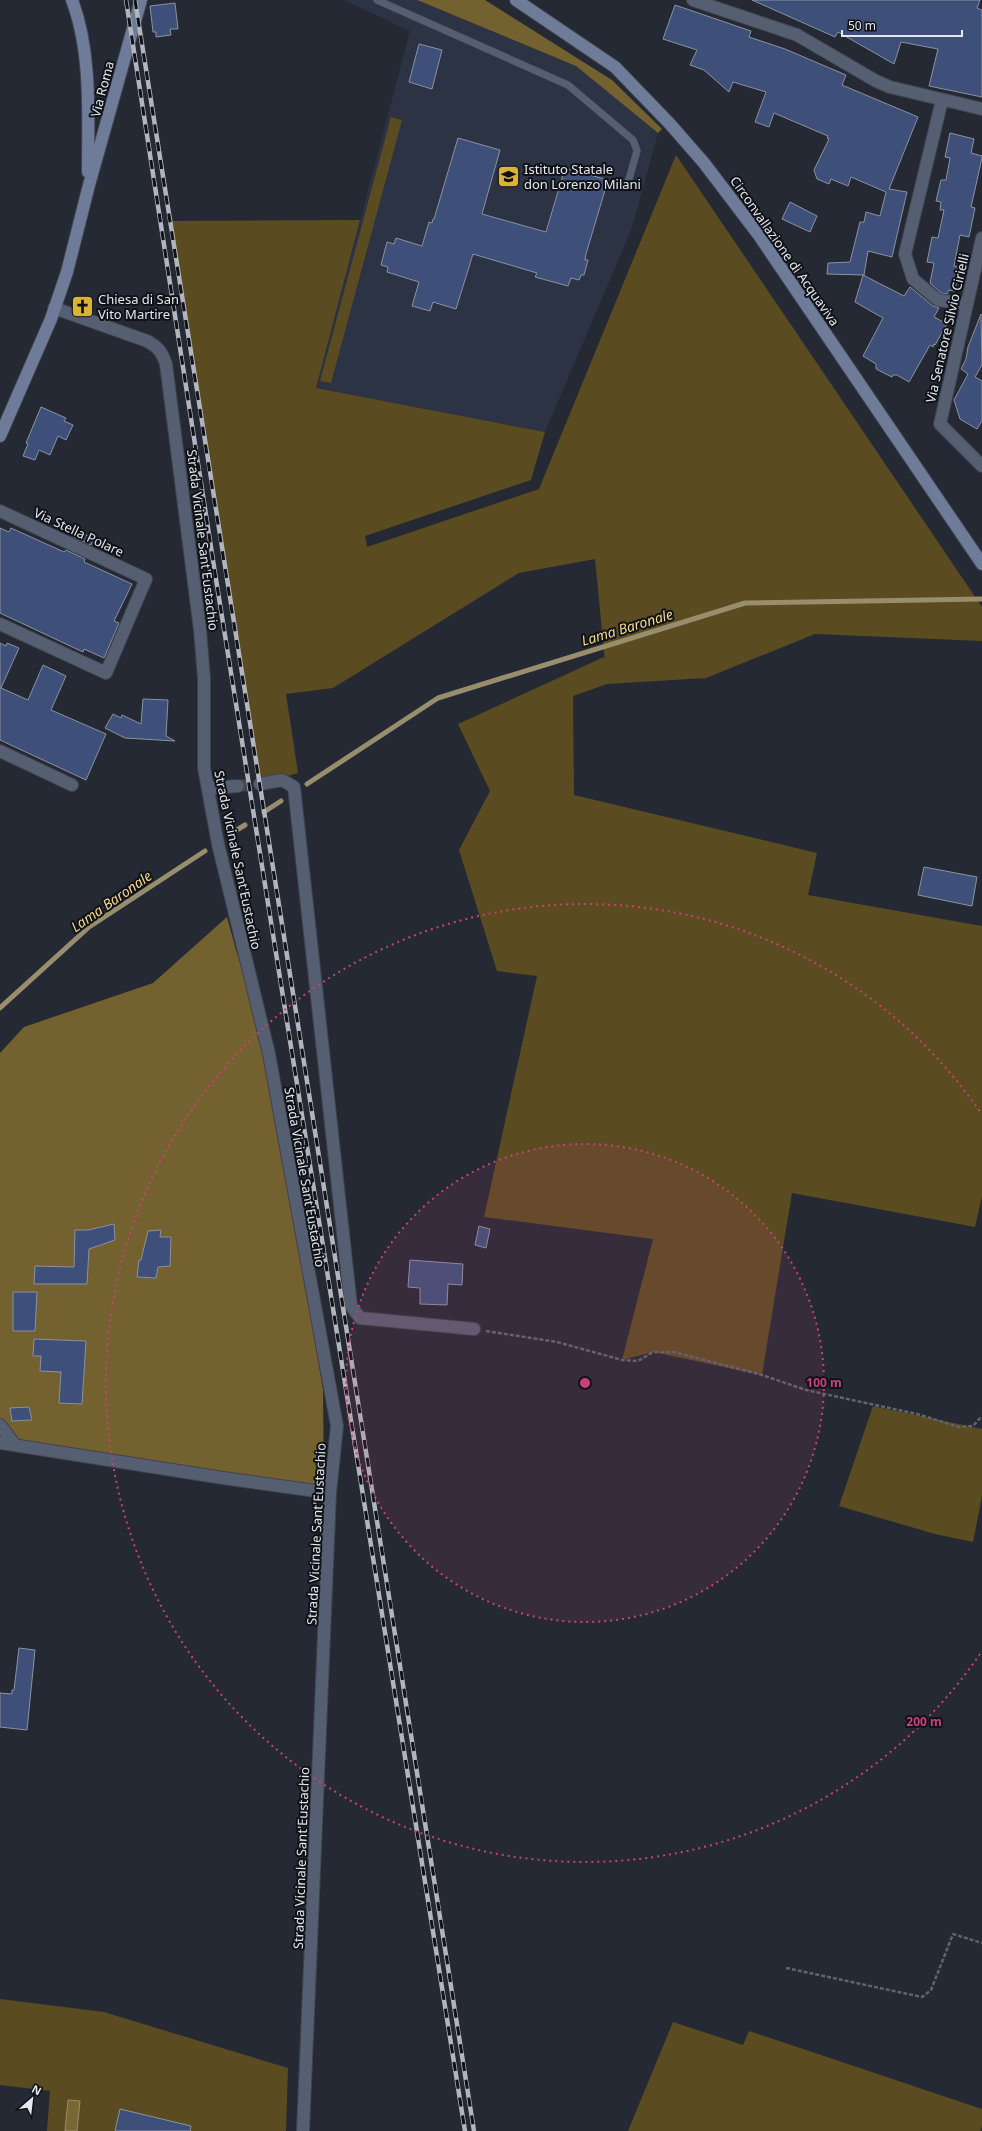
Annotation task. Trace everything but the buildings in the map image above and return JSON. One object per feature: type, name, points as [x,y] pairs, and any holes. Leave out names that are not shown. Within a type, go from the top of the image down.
[{"type":"main road","points":[[0,436],[54,308],[72,255],[88,185],[88,107],[85,63],[72,0]]},
{"type":"main road","name":"Via Roma","points":[[88,185],[141,0]]},
{"type":"main road","name":"Circonvallazione di Acquaviva","points":[[516,0],[615,67],[670,124],[704,163],[758,234],[982,564]]},
{"type":"street","points":[[693,0],[797,35],[876,81],[890,87],[982,109]]},
{"type":"street","points":[[942,100],[906,254],[913,279],[938,300],[967,304]]},
{"type":"street","name":"Via Senatore Silvio Cirielli","points":[[982,238],[979,267],[967,304],[940,424],[982,466]]},
{"type":"street","name":"Strada Vicinale Sant'Eustachio","points":[[54,308],[147,341],[158,347],[162,352],[166,364],[200,630],[204,678],[204,768],[218,844],[269,1054],[337,1426],[330,1493],[303,2131]]},
{"type":"street","name":"Via Stella Polare","points":[[0,511],[146,579],[106,673],[0,624]]},
{"type":"street","points":[[0,751],[72,785]]},
{"type":"street","points":[[260,784],[282,780],[294,787],[351,1306],[360,1318],[474,1329]]},
{"type":"street","points":[[208,788],[238,786]]},
{"type":"street","points":[[0,1425],[15,1445]]},
{"type":"street","points":[[0,1442],[223,1478],[330,1493]]},
{"type":"lane","points":[[377,0],[568,85],[633,140],[637,151],[627,186]]},
{"type":"path","points":[[474,1329],[557,1342],[622,1360],[638,1361],[653,1352],[674,1352],[762,1375],[806,1390],[917,1414],[959,1427],[973,1426],[982,1416]]},
{"type":"path","points":[[786,1968],[922,1997],[930,1990],[953,1934],[982,1943]]},
{"type":"shaded area","name":"Istituto Statale don Lorenzo Milani","points":[[344,0],[417,0],[576,66],[658,133],[632,228],[545,432],[316,388],[410,31]]},
{"type":"shaded area","points":[[417,0],[485,0],[612,80],[662,129],[658,133],[576,66]]},
{"type":"shaded area","points":[[391,117],[402,120],[331,383],[320,381]]},
{"type":"shaded area","points":[[676,155],[982,607],[982,641],[815,634],[706,678],[607,684],[573,696],[574,795],[817,853],[808,895],[982,926],[982,1196],[975,1227],[792,1193],[762,1375],[653,1352],[622,1360],[653,1239],[484,1217],[537,976],[497,971],[459,850],[490,791],[458,724],[604,657],[605,662],[595,559],[519,573],[333,688],[286,694],[298,773],[260,784],[170,221],[360,220],[316,388],[545,432],[531,480],[365,536],[367,547],[539,489]]},
{"type":"shaded area","points":[[227,917],[252,998],[292,1202],[323,1390],[324,1490],[0,1445],[0,1053],[24,1027],[153,983]]},
{"type":"shaded area","points":[[873,1406],[982,1429],[982,1496],[973,1542],[935,1534],[839,1506]]},
{"type":"shaded area","points":[[0,1999],[104,2012],[288,2068],[286,2131],[47,2131],[50,2091],[0,2085]]},
{"type":"shaded area","points":[[673,2022],[743,2045],[749,2031],[982,2109],[982,2126],[980,2131],[628,2131]]},
{"type":"shaded area","points":[[68,2100],[80,2101],[77,2131],[65,2131]]},
{"type":"waterway","name":"Lama Baronale","points":[[307,784],[438,698],[745,603],[982,599]]},
{"type":"waterway","name":"Lama Baronale","points":[[264,812],[281,801]]},
{"type":"waterway","name":"Lama Baronale","points":[[230,834],[245,825]]},
{"type":"waterway","name":"Lama Baronale","points":[[0,1008],[89,927],[205,851]]},
{"type":"tunnel","points":[[238,786],[260,784]]},
{"type":"railway","points":[[126,0],[215,573],[465,2131]]},
{"type":"railway","points":[[135,0],[474,2131]]},
{"type":"place","name":"Istituto Statale don Lorenzo Milani","points":[[509,176]]},
{"type":"place","name":"Chiesa di San Vito Martire","points":[[83,306]]}]
